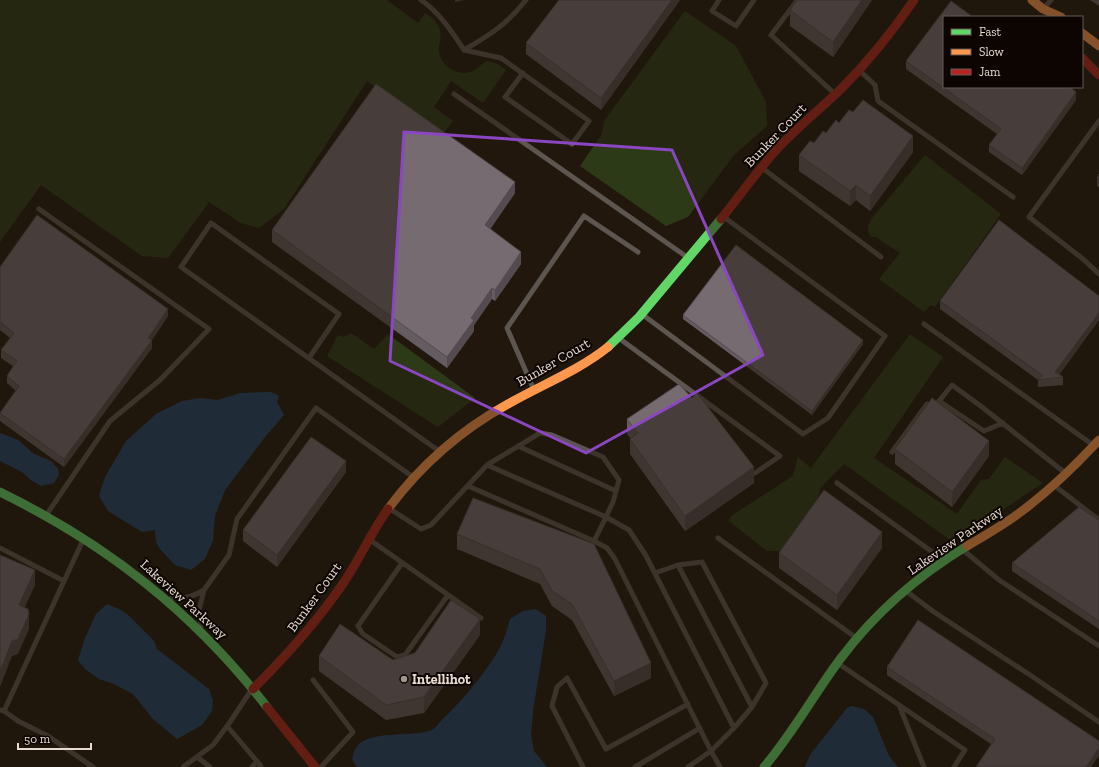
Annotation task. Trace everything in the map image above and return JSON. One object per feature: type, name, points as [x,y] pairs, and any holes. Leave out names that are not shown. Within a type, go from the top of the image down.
[{"type":"street","name":"Bunker Court","points":[[253,688],[290,652],[319,618],[346,580],[389,509],[414,477],[440,452],[479,421],[509,403],[578,368],[605,349],[618,337],[642,314],[724,216],[761,168],[796,130],[859,71],[883,44],[914,0]]},
{"type":"street","points":[[1032,0],[1045,13],[1057,16]]},
{"type":"street","points":[[1083,34],[1099,46]]},
{"type":"street","points":[[1083,59],[1099,75]]},
{"type":"street","name":"Lakeview Parkway","points":[[764,767],[777,753],[796,727],[838,663],[876,618],[905,591],[944,561],[1021,512],[1067,474],[1096,443]]},
{"type":"street","name":"Lakeview Parkway","points":[[0,492],[46,515],[84,537],[124,565],[164,597],[202,632],[230,662],[253,688],[315,767]]},
{"type":"lane","points":[[422,0],[429,5],[448,25],[464,50],[502,58],[589,121],[572,144],[505,97],[522,73]]},
{"type":"lane","points":[[464,50],[499,29],[515,14],[526,0]]},
{"type":"lane","points":[[719,0],[712,11],[736,26],[754,0]]},
{"type":"lane","points":[[1045,13],[1051,0]]},
{"type":"lane","points":[[796,2],[771,35],[836,94]]},
{"type":"lane","points":[[859,71],[875,85],[878,101],[1013,197]]},
{"type":"lane","points":[[454,94],[688,258]]},
{"type":"lane","points":[[1099,121],[1029,217],[1083,258],[1099,274]]},
{"type":"lane","points":[[761,168],[881,257]]},
{"type":"lane","points":[[39,209],[209,328],[160,380],[110,421],[46,515]]},
{"type":"lane","points":[[534,391],[507,328],[584,216],[638,252]]},
{"type":"lane","points":[[642,314],[803,434],[828,418],[885,336],[724,216]]},
{"type":"lane","points":[[309,358],[339,314],[211,223],[181,267],[440,452]]},
{"type":"lane","points":[[924,324],[1096,443]]},
{"type":"lane","points":[[618,337],[780,456],[755,473]]},
{"type":"lane","points":[[892,452],[927,404],[935,406],[952,385],[1067,474]]},
{"type":"lane","points":[[939,401],[984,431],[1003,424]]},
{"type":"lane","points":[[202,632],[199,610],[204,590],[228,555],[237,519],[316,408],[414,477]]},
{"type":"lane","points":[[389,509],[421,529],[431,525],[487,466],[540,433],[552,435],[603,457],[620,480],[613,502],[594,541]]},
{"type":"lane","points":[[518,446],[616,491]]},
{"type":"lane","points":[[487,466],[606,517],[629,530],[645,554],[734,728]]},
{"type":"lane","points":[[838,483],[944,561]]},
{"type":"lane","points":[[1054,485],[1099,520]]},
{"type":"lane","points":[[468,486],[608,548],[615,559],[720,767]]},
{"type":"lane","points":[[84,537],[2,711],[48,736],[93,767]]},
{"type":"lane","points":[[718,538],[857,639]]},
{"type":"lane","points":[[369,540],[481,618]]},
{"type":"lane","points":[[0,548],[64,581]]},
{"type":"lane","points":[[962,550],[999,580],[1099,646]]},
{"type":"lane","points":[[655,573],[678,565],[702,562],[766,683],[752,707],[734,728],[711,751],[688,767]]},
{"type":"lane","points":[[402,563],[358,626],[363,634],[397,657],[405,655],[448,595]]},
{"type":"lane","points":[[678,565],[752,707]]},
{"type":"lane","points":[[164,597],[185,598],[194,596],[204,590]]},
{"type":"lane","points":[[905,591],[1099,722]]},
{"type":"lane","points":[[838,663],[965,750],[954,767]]},
{"type":"lane","points":[[584,767],[552,706],[557,687],[567,678],[606,749],[688,704]]},
{"type":"lane","points":[[313,680],[353,732],[321,767]]},
{"type":"lane","points":[[183,767],[213,745],[253,688]]},
{"type":"lane","points":[[899,704],[924,767]]},
{"type":"lane","points":[[227,726],[257,761],[261,766],[260,767]]},
{"type":"lane","points":[[635,767],[700,728]]},
{"type":"lane","points":[[197,757],[210,767]]},
{"type":"lane","points":[[252,767],[257,761]]},
{"type":"highlighted area","points":[[404,132],[672,150],[763,355],[586,453],[390,361]]},
{"type":"green space","points":[[0,0],[387,0],[418,23],[425,13],[434,20],[439,28],[439,52],[441,58],[452,70],[464,73],[470,72],[487,61],[496,63],[506,70],[483,103],[451,81],[434,107],[453,121],[441,136],[367,81],[284,209],[259,228],[241,223],[209,202],[168,258],[142,256],[41,185],[0,242]]},
{"type":"green space","points":[[685,11],[736,46],[766,102],[767,126],[734,155],[688,217],[666,226],[580,166],[602,134],[604,121]]},
{"type":"green space","points":[[925,155],[1001,214],[935,307],[931,305],[924,312],[879,279],[900,253],[876,237],[871,237],[868,229],[872,218]]},
{"type":"green space","points":[[351,333],[374,349],[388,334],[475,398],[438,427],[327,356],[338,335],[344,337]]},
{"type":"green space","points":[[910,334],[943,357],[874,458],[957,514],[981,480],[989,479],[1005,457],[1043,483],[953,542],[844,464],[821,487],[817,500],[781,551],[767,551],[729,521],[731,516],[793,476],[798,457],[811,468]]},
{"type":"water","points":[[271,392],[279,396],[277,402],[284,415],[265,437],[225,490],[215,516],[213,540],[205,559],[191,570],[175,565],[160,549],[156,542],[155,530],[142,532],[108,511],[99,496],[105,477],[126,441],[156,414],[182,401],[201,398],[218,400],[240,393]]},
{"type":"water","points":[[0,433],[18,440],[34,454],[51,461],[58,469],[59,475],[54,483],[41,486],[22,472],[0,461]]},
{"type":"water","points":[[107,604],[128,615],[154,641],[157,649],[209,689],[213,701],[212,711],[202,725],[177,739],[153,719],[133,694],[114,684],[99,679],[85,669],[78,660],[85,638],[96,614]]},
{"type":"water","points":[[536,609],[546,616],[546,630],[533,711],[531,735],[534,751],[547,767],[357,767],[352,759],[355,749],[362,742],[370,738],[414,734],[432,730],[463,698],[491,662],[503,641],[510,619],[523,611]]},
{"type":"water","points":[[852,706],[864,709],[873,717],[889,756],[898,767],[805,767],[810,755],[847,708]]},
{"type":"building","points":[[559,0],[672,0],[601,98],[526,43]]},
{"type":"building","points":[[797,0],[862,0],[833,42],[790,10]]},
{"type":"building","points":[[951,1],[972,16],[943,16],[943,87],[906,61]]},
{"type":"building","points":[[376,84],[515,182],[485,225],[521,252],[495,290],[492,288],[471,318],[474,320],[447,357],[272,230]]},
{"type":"building","points":[[944,88],[1071,88],[1076,92],[1022,168],[989,145],[1001,129]]},
{"type":"building","points":[[863,100],[913,136],[870,196],[856,185],[850,191],[799,155],[810,141],[814,143],[823,131],[826,133],[836,120],[839,123],[849,110],[853,112]]},
{"type":"building","points":[[37,215],[168,309],[148,338],[152,340],[64,459],[0,413],[19,386],[7,376],[17,361],[1,350],[14,333],[0,322],[0,267]]},
{"type":"building","points":[[999,220],[1099,296],[1099,313],[1055,372],[1063,377],[1038,380],[1042,375],[940,301]]},
{"type":"building","points":[[736,245],[863,340],[812,411],[683,315]]},
{"type":"building","points":[[679,384],[692,398],[697,393],[754,467],[685,516],[630,439],[638,433],[627,419]]},
{"type":"building","points":[[932,398],[989,441],[952,492],[895,449]]},
{"type":"building","points":[[311,437],[346,461],[277,555],[243,530]]},
{"type":"building","points":[[824,490],[882,532],[837,595],[779,553]]},
{"type":"building","points":[[473,498],[594,544],[651,663],[614,681],[572,604],[552,591],[540,569],[457,534]]},
{"type":"building","points":[[1079,507],[1099,520],[1099,621],[1012,563]]},
{"type":"building","points":[[0,555],[35,570],[19,605],[28,609],[29,614],[18,639],[12,641],[0,671]]},
{"type":"building","points":[[451,600],[480,619],[424,697],[386,705],[319,656],[340,624],[393,660],[415,653]]},
{"type":"building","points":[[918,620],[1099,741],[1099,748],[1086,767],[976,767],[995,739],[887,667]]},
{"type":"traffic: fast","points":[[608,347],[639,317],[721,219]]},
{"type":"traffic: fast","points":[[0,492],[77,535],[112,558],[146,584],[178,611],[209,641],[239,673],[267,707]]},
{"type":"traffic: fast","points":[[764,767],[775,754],[854,641],[883,610],[915,582],[949,557],[967,546]]},
{"type":"traffic: slow","points":[[1032,0],[1043,9],[1059,16]]},
{"type":"traffic: slow","points":[[1083,34],[1099,46]]},
{"type":"traffic: slow","points":[[388,509],[400,493],[442,450],[474,425],[508,404],[584,363],[608,347]]},
{"type":"traffic: slow","points":[[967,546],[1016,516],[1062,477],[1099,440]]},
{"type":"traffic: jam","points":[[721,219],[778,148],[841,89],[861,68],[914,0]]},
{"type":"traffic: jam","points":[[1083,59],[1099,75]]},
{"type":"traffic: jam","points":[[253,689],[289,651],[323,611],[350,573],[388,509]]},
{"type":"traffic: jam","points":[[267,707],[315,767]]},
{"type":"place","name":"Intellihot","points":[[404,679]]}]
